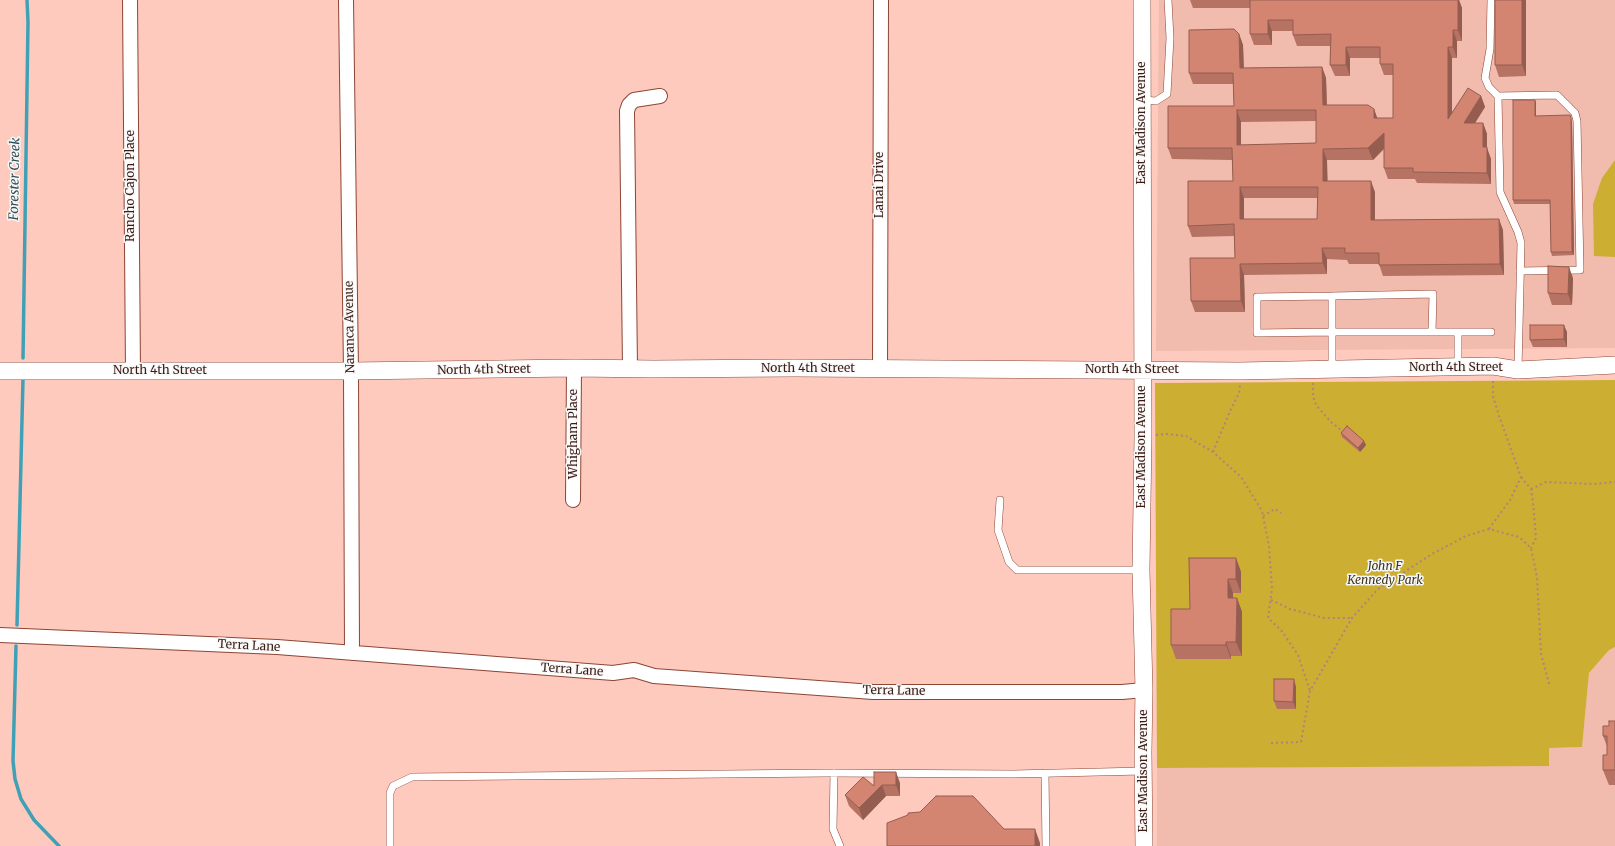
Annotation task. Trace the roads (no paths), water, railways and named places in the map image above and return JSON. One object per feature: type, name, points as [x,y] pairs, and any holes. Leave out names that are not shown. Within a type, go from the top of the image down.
[{"type":"street","name":"Rancho Cajon Place","points":[[130,0],[132,371]]},
{"type":"street","name":"Naranca Avenue","points":[[346,0],[351,371],[352,653]]},
{"type":"street","name":"Lanai Drive","points":[[880,369],[881,0]]},
{"type":"street","name":"East Madison Avenue","points":[[1142,0],[1143,436],[1141,570],[1144,690],[1144,846]]},
{"type":"street","points":[[630,369],[627,111],[628,105],[634,100],[660,96]]},
{"type":"street","name":"North 4th Street","points":[[0,371],[351,371],[574,368],[1142,369],[1240,371],[1458,366],[1493,366],[1518,370],[1615,365]]},
{"type":"street","name":"Whigham Place","points":[[573,500],[574,368]]},
{"type":"street","name":"Terra Lane","points":[[0,635],[277,647],[613,673],[634,670],[654,676],[873,692],[1122,692],[1144,690]]},
{"type":"lane","points":[[1142,100],[1156,101],[1167,94],[1170,38],[1168,0]]},
{"type":"lane","points":[[1491,0],[1490,50],[1485,78],[1489,87],[1498,96],[1500,192],[1518,232],[1521,243],[1518,370]]},
{"type":"lane","points":[[1498,96],[1557,96],[1575,113],[1577,122],[1580,270],[1520,271]]},
{"type":"lane","points":[[1432,332],[1433,294],[1257,297],[1257,333],[1491,332]]},
{"type":"lane","points":[[1332,296],[1332,369]]},
{"type":"lane","points":[[1458,332],[1458,366]]},
{"type":"lane","points":[[1000,500],[998,530],[1009,562],[1017,570],[1141,570]]},
{"type":"lane","points":[[390,846],[390,793],[393,786],[412,777],[1046,773],[1143,771]]},
{"type":"lane","points":[[1046,773],[1046,846]]},
{"type":"lane","points":[[834,774],[833,829],[840,846]]},
{"type":"waterway","name":"Forester Creek","points":[[23,358],[28,22],[27,0]]},
{"type":"waterway","name":"Forester Creek","points":[[17,625],[23,379]]},
{"type":"waterway","name":"Forester Creek","points":[[16,646],[13,761],[15,779],[21,799],[34,820],[59,846]]},
{"type":"park label","name":"John F Kennedy Park","points":[[1385,574]]}]
